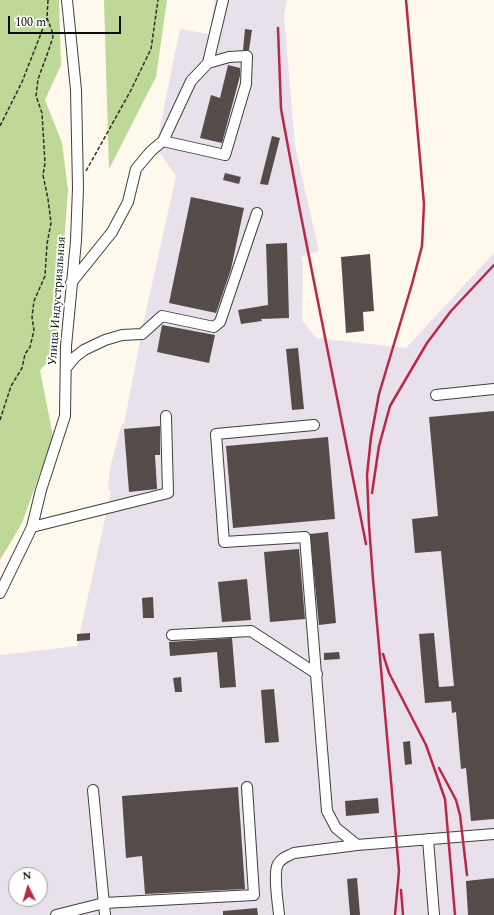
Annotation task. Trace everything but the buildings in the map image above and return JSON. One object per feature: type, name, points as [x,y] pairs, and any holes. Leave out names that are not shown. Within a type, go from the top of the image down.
[{"type":"lane","name":"Улица Индустриальная","points":[[0,593],[32,527],[41,490],[65,416],[66,346],[76,241],[78,174],[76,90],[67,0]]},
{"type":"lane","points":[[71,284],[112,232],[128,202],[136,169],[151,151],[163,141],[191,81],[208,63],[223,0]]},
{"type":"lane","points":[[163,141],[225,155],[246,84],[247,56],[229,57],[208,63]]},
{"type":"lane","points":[[66,368],[75,357],[84,350],[105,340],[122,335],[142,334],[162,316],[214,327],[220,322],[257,213]]},
{"type":"lane","points":[[436,395],[494,389]]},
{"type":"lane","points":[[32,527],[168,493],[166,416]]},
{"type":"lane","points":[[314,425],[216,434],[224,542],[305,537],[327,811],[336,828],[357,845]]},
{"type":"lane","points":[[172,635],[251,631],[317,674]]},
{"type":"lane","points":[[56,915],[104,903],[254,895],[247,787]]},
{"type":"lane","points":[[93,790],[105,915]]},
{"type":"lane","points":[[279,915],[276,870],[279,862],[294,853],[357,845],[494,834]]},
{"type":"lane","points":[[428,840],[434,915]]},
{"type":"path","points":[[0,126],[22,82],[47,18],[48,0]]},
{"type":"path","points":[[78,174],[86,172],[131,90],[151,49],[158,0]]},
{"type":"path","points":[[0,420],[12,386],[22,368],[25,354],[30,346],[34,330],[32,317],[34,301],[45,276],[47,244],[51,223],[48,199],[42,175],[45,163],[42,113],[36,96],[38,79],[52,37],[52,31],[47,18]]},
{"type":"shaded area","points":[[215,0],[287,0],[284,16],[295,146],[319,251],[301,257],[303,264],[302,320],[316,338],[406,348],[494,253],[494,915],[0,915],[0,655],[77,646],[111,491],[108,489],[110,467],[122,424],[124,424],[144,320],[176,176],[156,147],[180,29],[209,34]]},
{"type":"green space","points":[[0,0],[59,0],[61,65],[45,100],[62,143],[68,190],[56,354],[40,370],[53,437],[22,523],[0,560]]},
{"type":"green space","points":[[104,0],[167,0],[156,77],[109,169]]},
{"type":"railway","points":[[395,915],[399,871],[373,579],[367,475],[371,437],[379,394],[422,246],[424,204],[406,0]]},
{"type":"railway","points":[[278,28],[281,109],[366,544]]},
{"type":"railway","points":[[372,493],[379,446],[390,406],[427,343],[451,311],[494,265]]},
{"type":"railway","points":[[383,654],[389,673],[426,745],[445,799],[455,915]]},
{"type":"railway","points":[[439,768],[456,800],[460,815],[467,875]]},
{"type":"railway","points":[[401,890],[403,915]]}]
